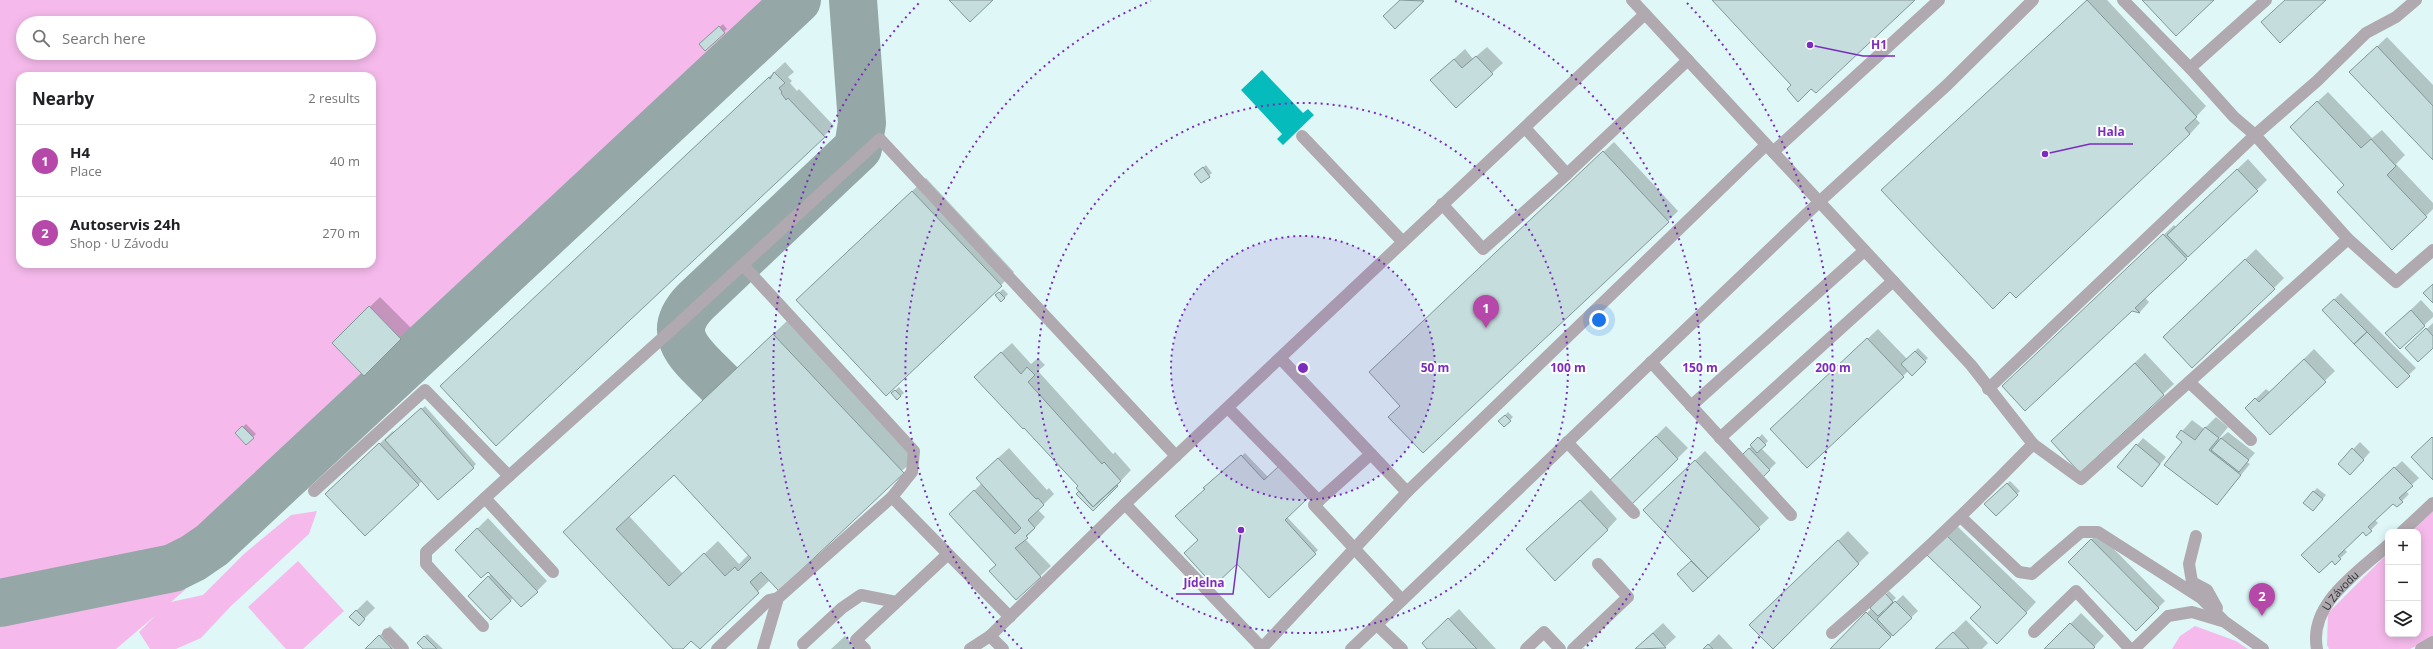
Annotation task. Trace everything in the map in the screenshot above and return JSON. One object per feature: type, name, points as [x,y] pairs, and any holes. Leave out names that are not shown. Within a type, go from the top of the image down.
[{"type":"street","points":[[1632,0],[1970,365],[2033,444],[2081,479],[2348,239]]},
{"type":"street","points":[[1125,504],[1262,649],[1407,492],[1770,148],[1939,0]]},
{"type":"street","points":[[1354,648],[1402,600],[1819,202],[1947,85],[2033,0]]},
{"type":"street","points":[[2123,0],[2190,68],[2234,117],[2255,135],[2348,239],[2396,282],[2433,250]]},
{"type":"street","points":[[2190,68],[2266,0]]},
{"type":"street","points":[[1988,389],[2255,135],[2317,81],[2366,33],[2396,17],[2416,0]]},
{"type":"street","points":[[970,649],[990,636],[1125,504],[1281,359],[1402,241],[1525,128],[1645,14]]},
{"type":"street","points":[[1442,204],[1483,248],[1567,174],[1688,60]]},
{"type":"street","points":[[1525,128],[1567,174]]},
{"type":"street","points":[[1302,136],[1402,241]]},
{"type":"street","points":[[483,626],[426,564],[426,552],[880,139],[1176,456]]},
{"type":"street","points":[[1691,406],[1864,251]]},
{"type":"street","points":[[717,649],[769,600],[778,598],[892,497],[912,472],[914,451],[743,265]]},
{"type":"street","points":[[1720,438],[1893,282]]},
{"type":"street","points":[[1281,359],[1407,492]]},
{"type":"street","points":[[1651,362],[1791,515]]},
{"type":"street","points":[[2189,382],[2251,440]]},
{"type":"street","points":[[314,491],[425,390],[509,476]]},
{"type":"street","points":[[1228,408],[1318,501]]},
{"type":"street","points":[[1568,442],[1634,513]]},
{"type":"street","points":[[1832,633],[1902,573],[1976,502],[2033,444]]},
{"type":"street","points":[[1371,454],[1314,506],[1402,600]]},
{"type":"street","points":[[892,497],[1010,617]]},
{"type":"street","points":[[485,498],[552,572]]},
{"type":"street","points":[[2405,529],[2433,503]]},
{"type":"street","points":[[1964,520],[2019,572],[2032,574],[2082,532],[2098,532],[2201,598],[2225,622],[2263,649]]},
{"type":"street","points":[[2196,536],[2189,564],[2192,582],[2207,590],[2225,622]]},
{"type":"street","name":"U Závodu","points":[[2317,649],[2317,627],[2322,610],[2332,596],[2385,548]]},
{"type":"street","points":[[865,649],[856,640],[948,554]]},
{"type":"street","points":[[1573,649],[1628,597],[1598,564]]},
{"type":"street","points":[[2034,632],[2076,591],[2130,649]]},
{"type":"street","points":[[803,644],[842,608],[861,595],[896,602]]},
{"type":"street","points":[[763,649],[778,598]]},
{"type":"street","points":[[2134,649],[2168,616],[2192,612],[2225,622]]},
{"type":"street","points":[[1377,625],[1402,649]]},
{"type":"street","points":[[1526,649],[1544,632],[1560,649]]},
{"type":"street","points":[[388,634],[403,649]]},
{"type":"street","points":[[990,636],[1003,649]]},
{"type":"street","points":[[2421,649],[2433,642]]},
{"type":"shaded area","points":[[0,0],[765,0],[189,539],[170,548],[137,556],[0,582]]},
{"type":"shaded area","points":[[317,511],[309,534],[231,606],[201,638],[176,649],[150,649],[139,632],[156,615],[116,649],[0,649],[0,623],[144,594],[186,589],[171,602],[203,595],[245,553],[291,515]]},
{"type":"shaded area","points":[[2433,511],[2433,638],[2410,649],[2329,649],[2327,645],[2328,613],[2385,556],[2385,637],[2421,637],[2421,529],[2414,529]]},
{"type":"shaded area","points":[[298,561],[344,611],[303,649],[286,649],[248,607]]},
{"type":"shaded area","points":[[2195,626],[2236,641],[2248,649],[2172,649],[2180,636]]},
{"type":"water","points":[[1262,70],[1303,113],[1308,109],[1314,115],[1283,145],[1277,139],[1282,134],[1241,90]]},
{"type":"building","points":[[949,0],[993,0],[970,22]]},
{"type":"building","points":[[1400,0],[1424,1],[1395,29],[1383,16]]},
{"type":"building","points":[[1712,0],[1915,0],[1816,93],[1811,89],[1798,102],[1787,89],[1791,85]]},
{"type":"building","points":[[2087,0],[2197,117],[2185,128],[2190,134],[2016,298],[2010,292],[1993,309],[1881,190]]},
{"type":"building","points":[[2142,0],[2214,0],[2176,36]]},
{"type":"building","points":[[2285,0],[2326,0],[2280,43],[2261,22]]},
{"type":"building","points":[[719,26],[725,33],[705,51],[699,44]]},
{"type":"building","points":[[2377,46],[2433,106],[2433,160],[2349,72]]},
{"type":"building","points":[[1476,56],[1493,74],[1456,108],[1430,80],[1454,59],[1462,68]]},
{"type":"building","points":[[774,72],[785,83],[779,88],[786,100],[788,98],[825,137],[496,446],[440,386],[769,77],[770,79]]},
{"type":"building","points":[[2317,101],[2361,148],[2371,139],[2396,166],[2387,175],[2427,217],[2392,250],[2337,192],[2344,185],[2290,127]]},
{"type":"building","points":[[1603,151],[1669,222],[1423,453],[1388,417],[1400,406],[1369,372]]},
{"type":"building","points":[[1203,167],[1210,177],[1201,183],[1194,174]]},
{"type":"building","points":[[2237,169],[2258,191],[2188,257],[2167,235]]},
{"type":"building","points":[[912,191],[1002,286],[886,396],[796,300]]},
{"type":"building","points":[[2163,234],[2187,259],[2135,308],[2140,313],[2132,311],[2025,411],[2002,386]]},
{"type":"building","points":[[2245,259],[2275,289],[2192,368],[2163,337]]},
{"type":"building","points":[[2433,284],[2433,303],[2423,293]]},
{"type":"building","points":[[999,292],[1005,298],[1001,302],[995,295]]},
{"type":"building","points":[[2334,299],[2367,332],[2354,344],[2322,310]]},
{"type":"building","points":[[369,306],[401,339],[364,376],[332,343]]},
{"type":"building","points":[[2411,310],[2425,326],[2400,349],[2385,333]]},
{"type":"building","points":[[2426,328],[2433,336],[2433,348],[2418,362],[2405,348]]},
{"type":"building","points":[[2367,332],[2410,376],[2397,388],[2354,344]]},
{"type":"building","points":[[773,334],[904,473],[779,591],[761,572],[750,582],[759,593],[700,649],[691,641],[683,649],[673,649],[563,532]],"holes":[[[674,475],[751,558],[738,571],[735,567],[725,576],[704,553],[669,586],[616,529]]]},
{"type":"building","points":[[1867,338],[1904,377],[1807,468],[1770,429]]},
{"type":"building","points":[[1915,351],[1926,362],[1912,376],[1901,364]]},
{"type":"building","points":[[1001,352],[1021,374],[1027,367],[1035,375],[1028,382],[1102,464],[1104,462],[1121,481],[1093,507],[1076,488],[1078,486],[974,377]]},
{"type":"building","points":[[2304,359],[2326,382],[2270,435],[2245,408],[2255,398],[2259,402]]},
{"type":"building","points":[[2135,363],[2164,395],[2080,473],[2051,441]]},
{"type":"building","points":[[895,390],[901,396],[897,400],[891,393]]},
{"type":"building","points":[[421,408],[474,468],[438,500],[385,440]]},
{"type":"building","points":[[1505,415],[1511,421],[1504,427],[1498,421]]},
{"type":"building","points":[[242,426],[254,438],[246,445],[235,433]]},
{"type":"building","points":[[2205,427],[2219,438],[2209,450],[2241,475],[2217,505],[2164,465],[2182,442],[2176,437],[2181,430],[2195,440]]},
{"type":"building","points":[[1656,436],[1678,459],[1630,506],[1607,483]]},
{"type":"building","points":[[1758,437],[1766,445],[1757,453],[1750,445]]},
{"type":"building","points":[[2432,437],[2433,438],[2433,480],[2411,457]]},
{"type":"building","points":[[2221,438],[2249,460],[2239,472],[2211,450]]},
{"type":"building","points":[[379,443],[419,485],[365,536],[325,494]]},
{"type":"building","points":[[2136,444],[2160,464],[2142,487],[2117,467]]},
{"type":"building","points":[[1749,448],[1770,470],[1762,478],[1740,457]]},
{"type":"building","points":[[2352,448],[2364,460],[2350,475],[2338,464]]},
{"type":"building","points":[[1241,455],[1264,480],[1279,466],[1308,498],[1285,520],[1316,554],[1269,598],[1237,564],[1214,586],[1184,553],[1198,540],[1175,516],[1205,489],[1203,488]]},
{"type":"building","points":[[998,458],[1036,499],[1038,498],[1044,505],[1028,520],[1035,528],[1026,536],[1028,538],[1015,548],[1041,577],[1016,600],[989,571],[996,565],[949,514],[974,490],[1015,534],[1021,528],[976,478]]},
{"type":"building","points":[[1695,460],[1760,529],[1708,578],[1643,510]]},
{"type":"building","points":[[2394,467],[2413,486],[2399,498],[2403,502],[2397,507],[2393,504],[2368,527],[2372,531],[2366,536],[2363,532],[2338,556],[2341,559],[2335,565],[2332,561],[2319,573],[2301,555]]},
{"type":"building","points":[[2007,483],[2018,495],[1996,516],[1984,504]]},
{"type":"building","points":[[1117,485],[1118,486],[1093,511],[1076,494],[1079,491],[1093,507]]},
{"type":"building","points":[[2313,491],[2323,499],[2313,511],[2303,503]]},
{"type":"building","points":[[1580,500],[1608,530],[1555,581],[1526,549]]},
{"type":"building","points":[[477,528],[538,592],[521,607],[488,572],[481,578],[455,550]]},
{"type":"building","points":[[1946,535],[2027,613],[1997,644],[1970,618],[1981,607],[1927,555]]},
{"type":"building","points":[[2091,539],[2159,608],[2136,631],[2068,562]]},
{"type":"building","points":[[1838,540],[1859,564],[1773,649],[1749,625]]},
{"type":"building","points":[[1691,561],[1708,578],[1693,592],[1677,574]]},
{"type":"building","points":[[488,576],[511,601],[491,620],[468,596]]},
{"type":"building","points":[[1885,593],[1893,602],[1878,616],[1870,608]]},
{"type":"building","points":[[1895,601],[1912,618],[1893,636],[1877,619]]},
{"type":"building","points":[[356,610],[365,619],[359,626],[349,617]]},
{"type":"building","points":[[1866,612],[1891,637],[1879,649],[1830,649]]},
{"type":"building","points":[[1448,618],[1477,649],[1427,649],[1422,643]]},
{"type":"building","points":[[2070,623],[2095,647],[2093,649],[2044,649]]},
{"type":"building","points":[[1953,632],[1969,649],[1935,649]]},
{"type":"building","points":[[1653,633],[1666,648],[1635,649]]},
{"type":"building","points":[[379,635],[392,649],[365,649]]},
{"type":"building","points":[[424,636],[437,649],[423,649],[417,643]]},
{"type":"building","points":[[1708,644],[1713,649],[1703,649]]},
{"type":"taxiway","points":[[0,603],[173,568],[193,558],[212,545],[797,0]]},
{"type":"taxiway","points":[[720,384],[692,356],[682,336],[681,325],[686,314],[696,301],[858,148],[862,123],[853,0]]},
{"type":"place","name":"H1","points":[[1810,45]]},
{"type":"place","name":"Hala","points":[[2045,154]]},
{"type":"place","name":"H4","points":[[1486,328]]},
{"type":"place","name":"Jídelna","points":[[1241,530]]},
{"type":"place","name":"Autoservis 24h","points":[[2262,616]]}]
